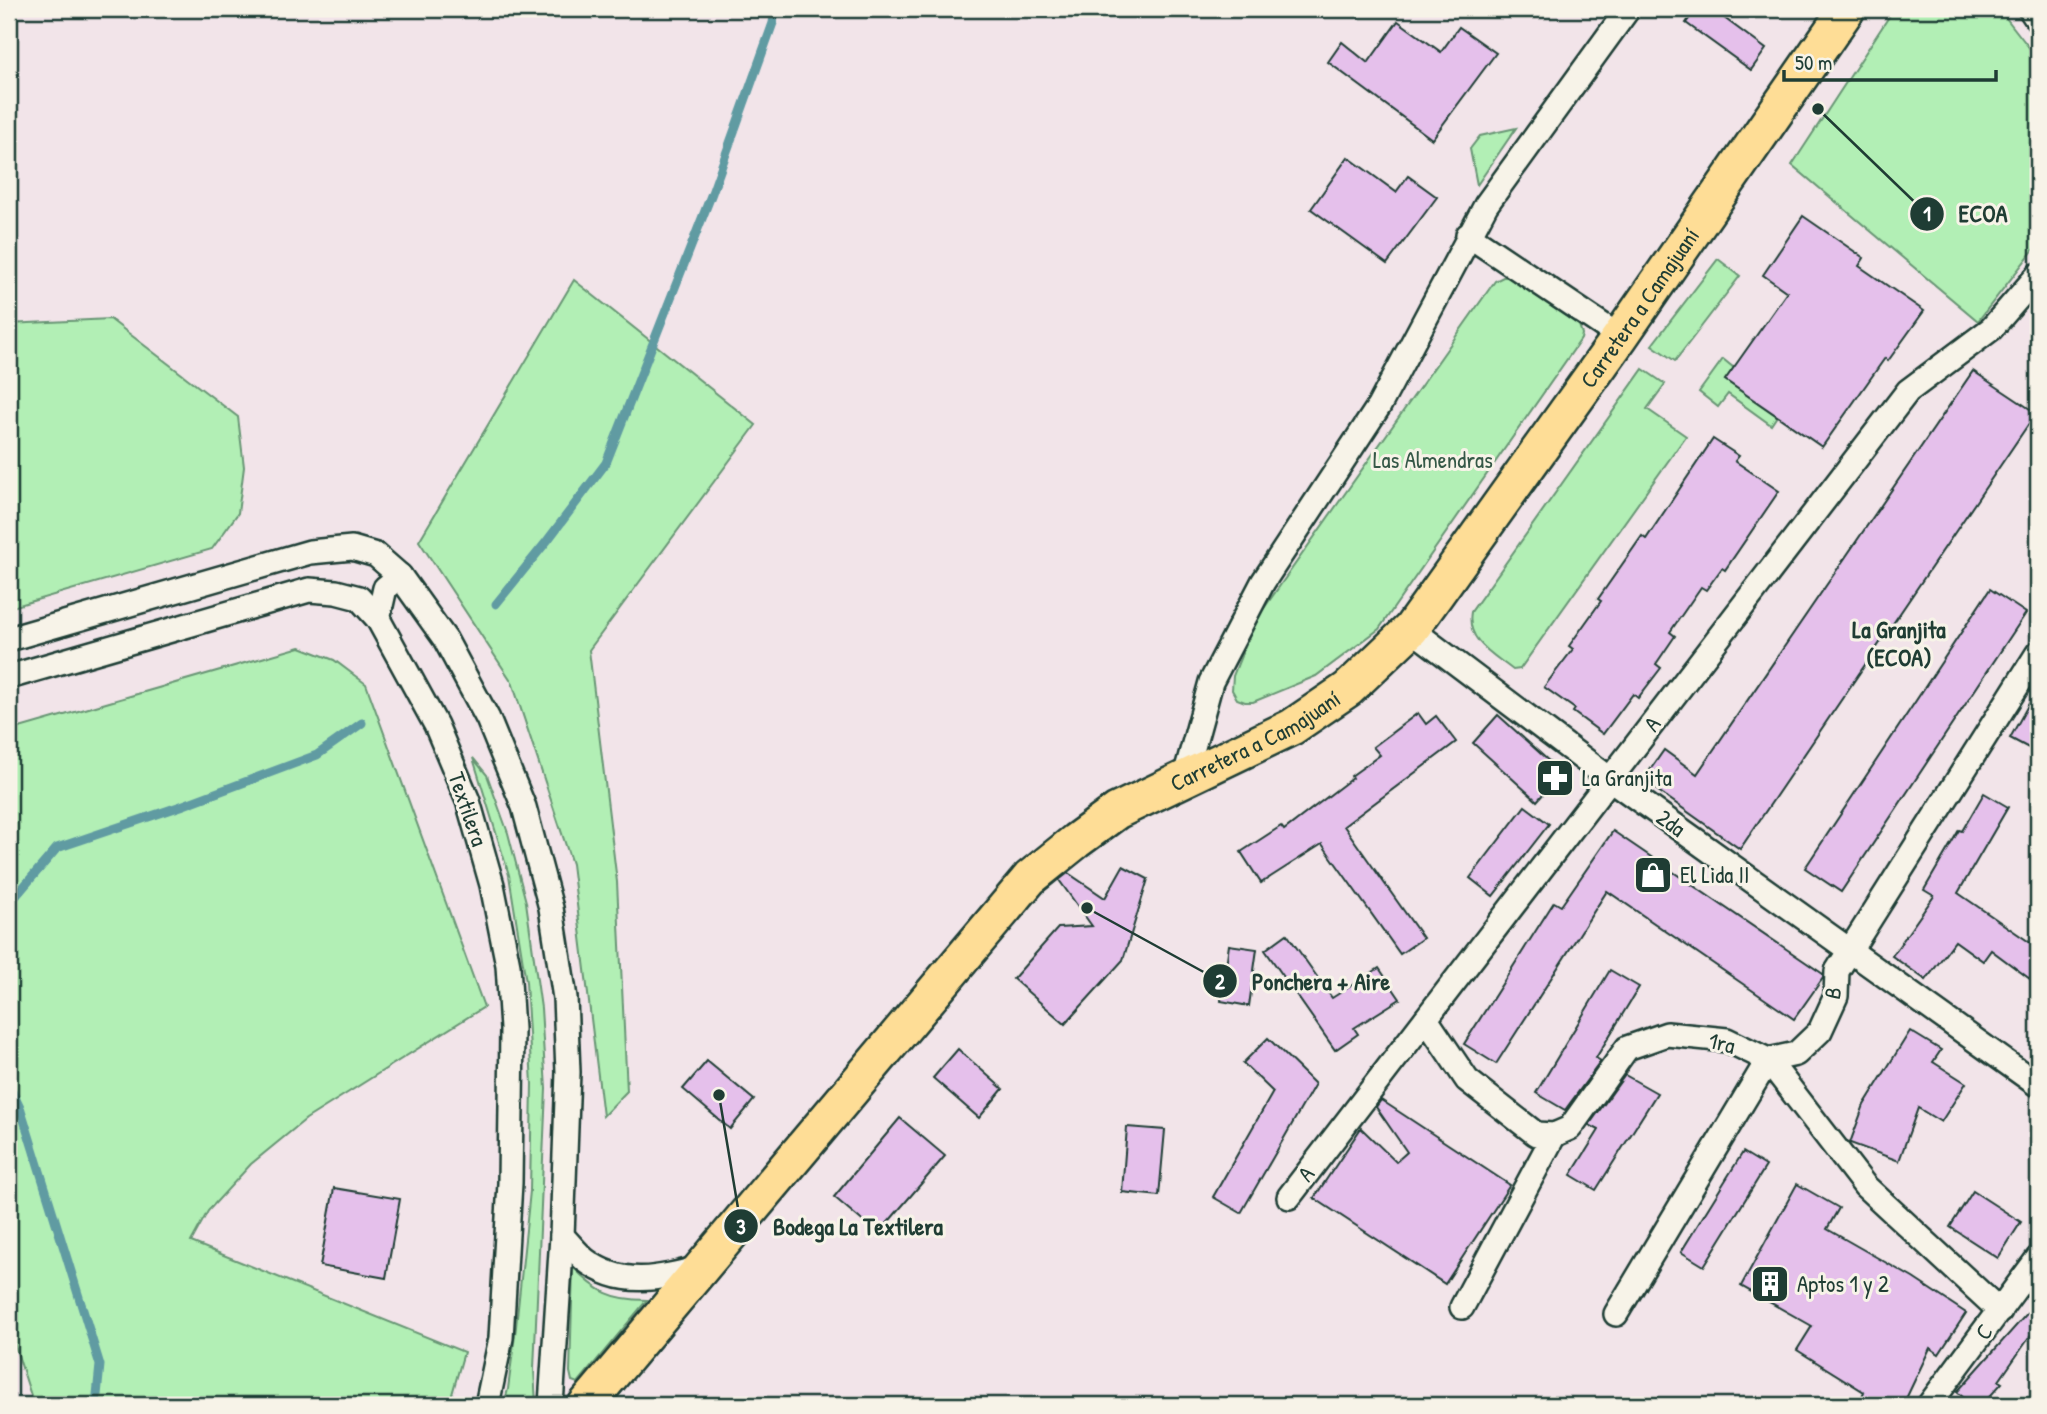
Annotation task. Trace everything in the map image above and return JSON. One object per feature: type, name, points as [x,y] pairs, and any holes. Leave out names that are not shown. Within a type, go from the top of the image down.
[{"type":"main road","name":"Carretera a Camajuaní","points":[[586,1405],[1030,878],[1117,811],[1292,727],[1349,689],[1410,629],[1620,337],[1847,9]]},
{"type":"street","points":[[1184,780],[1211,682],[1263,582],[1379,405],[1486,205],[1628,9]]},
{"type":"street","points":[[2030,9],[2038,22]]},
{"type":"street","points":[[1468,235],[1620,337]]},
{"type":"street","name":"A","points":[[1289,1197],[1908,390],[1991,329],[2038,275]]},
{"type":"street","points":[[9,639],[310,552],[352,548],[376,555],[400,576],[445,639],[488,719],[524,807],[551,908],[565,998],[568,1072],[562,1236],[551,1405]]},
{"type":"street","points":[[309,590],[316,573],[310,552]]},
{"type":"street","points":[[378,619],[385,588],[400,576]]},
{"type":"street","name":"Textilera","points":[[9,677],[309,590],[336,592],[359,598],[378,619],[436,725],[468,801],[492,885],[508,965],[512,1029],[510,1184],[501,1338],[487,1405]]},
{"type":"street","name":"2da","points":[[1410,629],[1610,779],[2038,1085]]},
{"type":"street","name":"B","points":[[1768,1060],[1796,1054],[1820,1031],[1836,996],[1837,971],[2038,653]]},
{"type":"street","points":[[1426,1019],[1467,1080],[1536,1134],[1554,1135],[1462,1307]]},
{"type":"street","name":"1ra","points":[[1554,1135],[1570,1128],[1627,1048],[1667,1034],[1727,1040],[1768,1060],[1865,1186],[2000,1311]]},
{"type":"street","points":[[1616,1314],[1768,1060]]},
{"type":"street","points":[[562,1236],[583,1259],[603,1272],[627,1279],[664,1277],[703,1267]]},
{"type":"street","name":"C","points":[[1929,1405],[2038,1258]]},
{"type":"green space","points":[[1894,9],[1999,9],[2038,59],[2038,244],[1978,321],[1792,165]]},
{"type":"green space","points":[[1516,128],[1477,185],[1470,149],[1480,136]]},
{"type":"green space","points":[[1718,259],[1740,276],[1675,361],[1652,345]]},
{"type":"green space","name":"Las Almendras","points":[[1508,277],[1579,325],[1581,339],[1379,629],[1316,676],[1253,702],[1237,699],[1232,690],[1233,676],[1255,621],[1495,281]]},
{"type":"green space","points":[[574,280],[756,425],[589,650],[617,882],[627,1091],[603,1116],[572,864],[512,682],[419,541]]},
{"type":"green space","points":[[110,319],[238,417],[244,467],[238,513],[212,549],[9,608],[9,324]]},
{"type":"green space","points":[[1723,359],[1734,368],[1725,380],[1777,416],[1771,425],[1728,394],[1718,407],[1699,392]]},
{"type":"green space","points":[[1643,369],[1665,384],[1647,409],[1686,436],[1520,669],[1513,670],[1477,639],[1471,622],[1471,612]]},
{"type":"green space","points":[[300,647],[334,660],[366,684],[484,1007],[306,1119],[251,1164],[208,1211],[191,1242],[464,1352],[449,1405],[34,1405],[9,1327],[9,731]]},
{"type":"green space","points":[[473,758],[487,775],[508,833],[526,902],[541,1008],[546,1089],[534,1369],[536,1405],[504,1405],[516,1327],[530,1191],[532,1084],[526,982],[509,875]]},
{"type":"green space","points":[[573,1267],[606,1293],[647,1300],[578,1383],[572,1381],[570,1372]]},
{"type":"building","points":[[1696,9],[1712,9],[1766,49],[1751,70],[1686,23]]},
{"type":"building","points":[[1398,21],[1441,52],[1459,27],[1496,53],[1432,139],[1328,62],[1342,42],[1368,63]]},
{"type":"building","points":[[1348,157],[1396,192],[1408,176],[1437,197],[1387,264],[1311,209]]},
{"type":"building","points":[[1803,216],[1864,258],[1859,266],[1924,311],[1888,361],[1885,358],[1822,447],[1725,380],[1787,292],[1763,275]]},
{"type":"building","points":[[1973,371],[2036,413],[1740,849],[1643,780],[1664,750],[1697,774]]},
{"type":"building","points":[[1713,439],[1739,456],[1735,461],[1779,491],[1725,570],[1722,568],[1706,590],[1701,587],[1670,632],[1675,636],[1656,664],[1661,668],[1638,698],[1633,694],[1603,734],[1573,712],[1575,709],[1544,687],[1573,649],[1569,646],[1601,601],[1598,599],[1642,536],[1646,539]]},
{"type":"building","points":[[1990,589],[2026,613],[1841,892],[1805,868]]},
{"type":"building","points":[[2038,687],[2038,753],[2010,738]]},
{"type":"building","points":[[1418,713],[1426,724],[1436,716],[1456,742],[1344,826],[1423,938],[1400,954],[1322,844],[1261,883],[1241,852],[1281,826],[1284,830],[1352,778],[1351,776],[1380,755],[1373,747]]},
{"type":"building","points":[[1498,715],[1562,773],[1537,801],[1473,743]]},
{"type":"building","points":[[1984,793],[2008,807],[1958,893],[2038,948],[2038,985],[1991,950],[1983,961],[1955,941],[1926,980],[1892,956],[1934,896],[1924,890]]},
{"type":"building","points":[[1525,806],[1549,824],[1493,896],[1470,878]]},
{"type":"building","points":[[1613,831],[1823,974],[1823,978],[1794,1019],[1607,891],[1496,1064],[1464,1044],[1554,902],[1561,906]]},
{"type":"building","points":[[1123,866],[1148,879],[1123,960],[1065,1024],[1013,979],[1058,928],[1092,926],[1059,880],[1068,873],[1105,898]]},
{"type":"building","points":[[1287,934],[1332,998],[1379,968],[1400,999],[1354,1028],[1358,1034],[1335,1050],[1265,950]]},
{"type":"building","points":[[1229,945],[1257,949],[1249,1006],[1221,1001]]},
{"type":"building","points":[[1610,970],[1639,987],[1596,1058],[1601,1061],[1565,1110],[1536,1093]]},
{"type":"building","points":[[1910,1031],[1941,1050],[1933,1062],[1966,1083],[1941,1122],[1918,1108],[1899,1161],[1850,1143],[1864,1105]]},
{"type":"building","points":[[1268,1038],[1315,1084],[1241,1213],[1213,1197],[1273,1092],[1243,1063]]},
{"type":"building","points":[[958,1049],[1003,1089],[979,1118],[933,1078]]},
{"type":"building","points":[[707,1061],[754,1100],[730,1129],[683,1089]]},
{"type":"building","points":[[1625,1075],[1657,1093],[1596,1190],[1571,1175],[1599,1130],[1589,1125]]},
{"type":"building","points":[[1381,1100],[1510,1185],[1445,1284],[1314,1198],[1361,1128],[1396,1162],[1407,1152],[1376,1107]]},
{"type":"building","points":[[900,1118],[945,1156],[878,1234],[834,1197]]},
{"type":"building","points":[[1127,1127],[1165,1130],[1159,1196],[1122,1192]]},
{"type":"building","points":[[1743,1152],[1766,1166],[1704,1266],[1681,1252]]},
{"type":"building","points":[[1797,1184],[1839,1208],[1827,1229],[1913,1278],[1966,1313],[1939,1354],[1930,1348],[1903,1405],[1858,1405],[1864,1392],[1797,1350],[1812,1326],[1741,1286]]},
{"type":"building","points":[[334,1188],[400,1199],[386,1278],[320,1266]]},
{"type":"building","points":[[1973,1191],[2021,1222],[1998,1258],[1950,1227]]},
{"type":"building","points":[[2031,1309],[2038,1314],[2038,1325],[1999,1381],[2002,1383],[1982,1405],[1972,1405],[1957,1392]]},
{"type":"waterway","points":[[496,604],[606,463],[712,193],[773,23],[775,9]]},
{"type":"waterway","points":[[9,904],[57,848],[181,806],[317,755],[362,723]]},
{"type":"waterway","points":[[9,1085],[21,1110],[100,1365],[96,1405]]},
{"type":"place","name":"ECOA","points":[[1818,109]]},
{"type":"place","name":"La Granjita","points":[[1555,778]]},
{"type":"place","name":"El Lida II","points":[[1653,875]]},
{"type":"place","name":"Ponchera + Aire","points":[[1087,908]]},
{"type":"place","name":"Bodega La Textilera","points":[[719,1095]]},
{"type":"place","name":"Aptos 1 y 2","points":[[1770,1284]]},
{"type":"district","name":"La Granjita (ECOA)","points":[[1899,644]]}]
